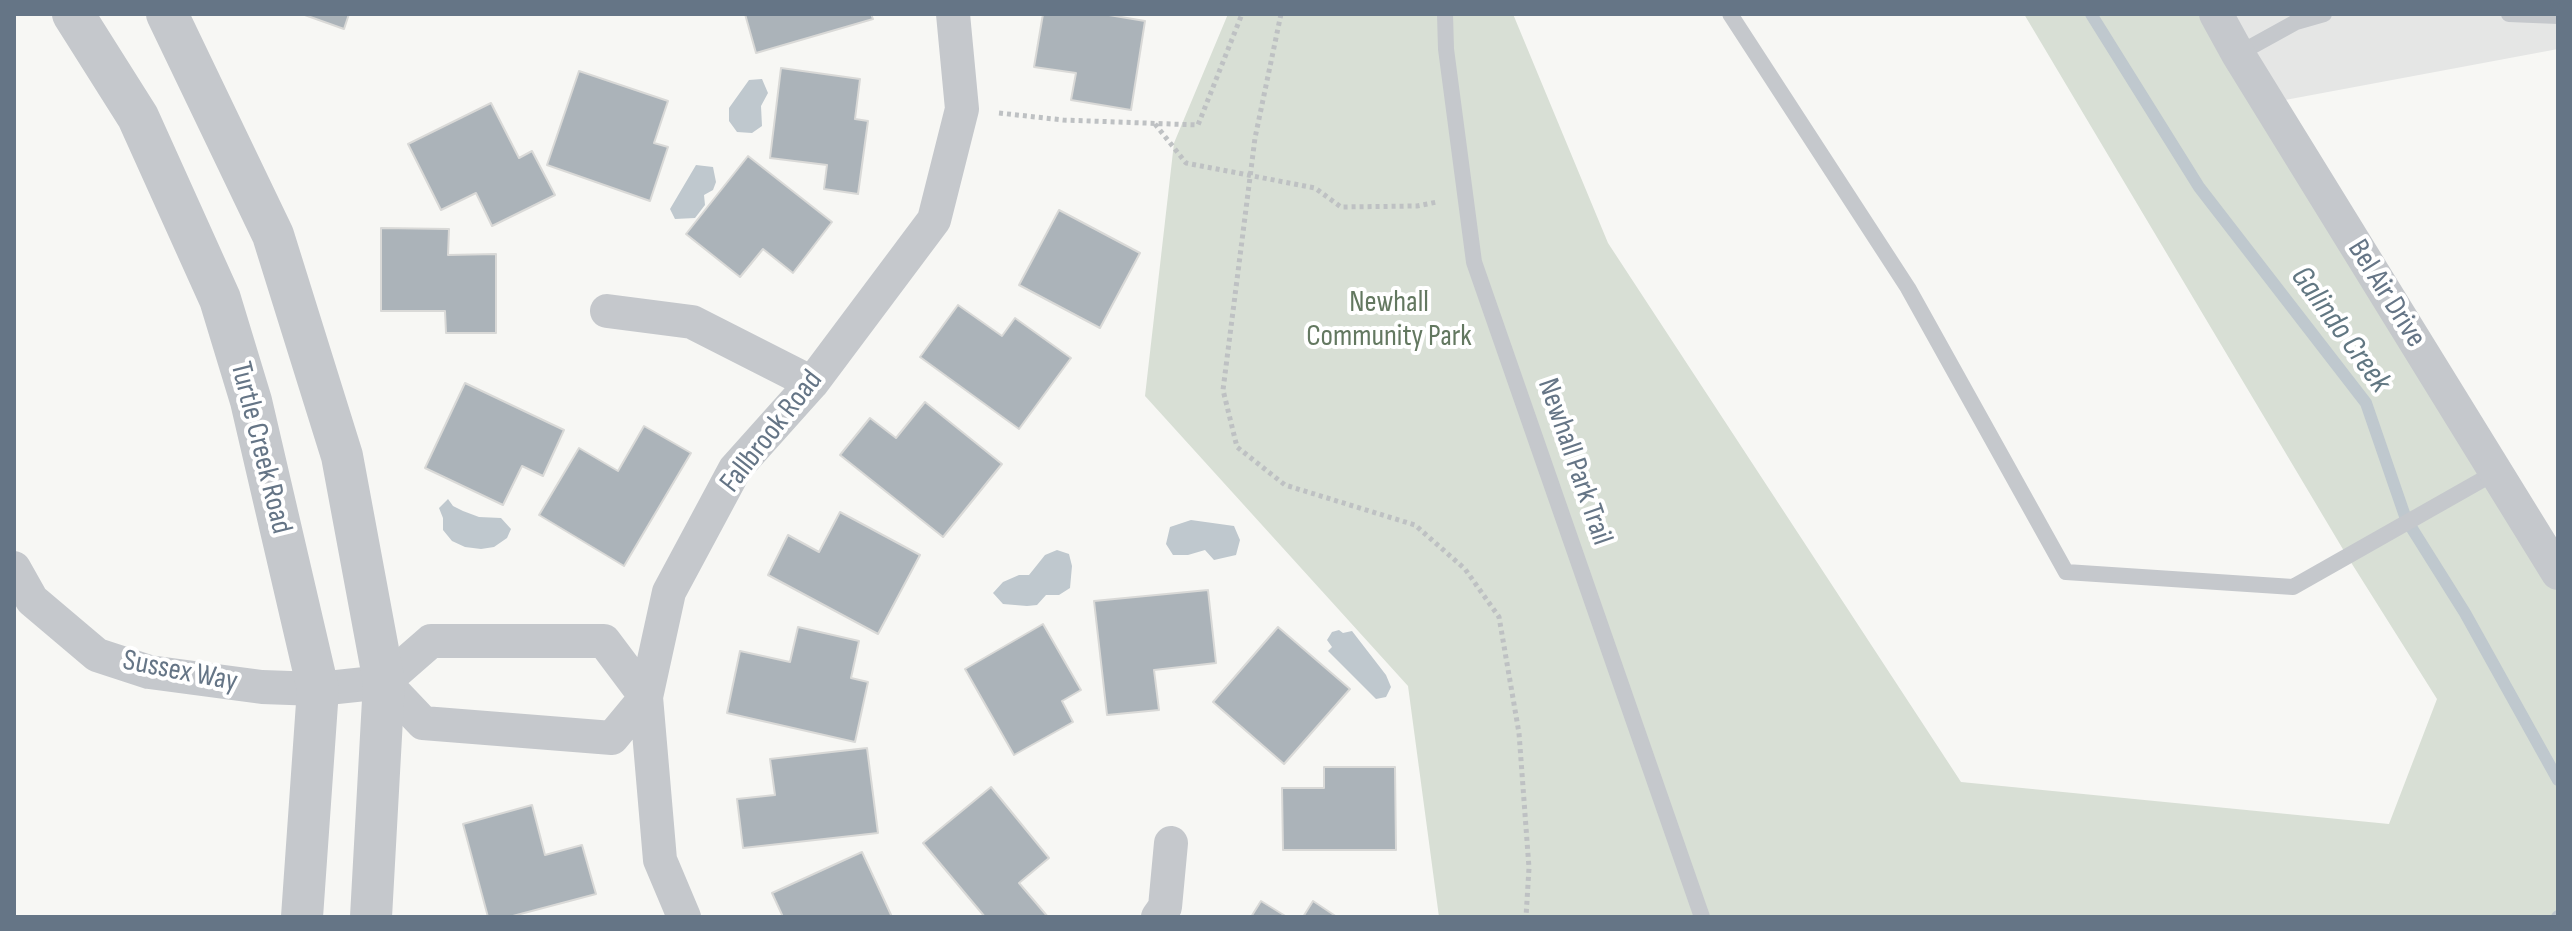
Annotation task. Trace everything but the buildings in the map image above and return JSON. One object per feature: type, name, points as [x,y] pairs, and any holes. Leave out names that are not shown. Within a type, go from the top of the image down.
[{"type":"street","name":"Turtle Creek Road","points":[[73,14],[138,117],[220,299],[251,401],[318,689],[302,917]]},
{"type":"street","points":[[167,14],[273,235],[342,456],[384,682],[371,917]]},
{"type":"street","name":"Fallbrook Road","points":[[684,917],[660,860],[646,697],[669,592],[735,469],[812,383],[934,220],[962,109],[953,14]]},
{"type":"street","name":"Bel Air Drive","points":[[2216,14],[2558,573]]},
{"type":"street","points":[[607,311],[692,322],[812,383]]},
{"type":"street","name":"Sussex Way","points":[[14,568],[23,610],[97,655],[136,668],[262,687],[318,689],[384,682]]},
{"type":"street","points":[[431,641],[604,641],[646,697],[612,738],[423,723],[384,682],[431,641]]},
{"type":"street","points":[[1158,917],[1165,907],[1171,843]]},
{"type":"lane","name":"Newhall Park Trail","points":[[1445,14],[1446,49],[1474,262],[1702,917]]},
{"type":"lane","points":[[1730,14],[1908,288],[2066,572],[2293,587],[2496,472]]},
{"type":"lane","points":[[2238,54],[2296,22],[2324,14]]},
{"type":"lane","points":[[2509,14],[2558,16]]},
{"type":"path","points":[[962,109],[1063,120],[1198,125],[1242,14]]},
{"type":"path","points":[[1281,14],[1255,138],[1223,390],[1237,447],[1285,485],[1415,525],[1465,569],[1499,617],[1519,733],[1529,868],[1526,917]]},
{"type":"path","points":[[1154,123],[1186,163],[1315,188],[1341,207],[1417,206],[1466,197]]},
{"type":"shaded area","points":[[2216,14],[2558,14],[2558,49],[2269,103]]},
{"type":"shaded area","points":[[762,79],[768,93],[761,106],[762,126],[752,133],[737,132],[729,121],[729,108],[749,80]]},
{"type":"shaded area","points":[[696,165],[713,167],[716,182],[713,190],[704,195],[705,205],[695,218],[675,219],[670,209]]},
{"type":"shaded area","points":[[448,499],[453,506],[479,517],[501,518],[511,529],[507,538],[494,547],[481,549],[452,541],[443,530],[439,508]]},
{"type":"shaded area","points":[[1191,520],[1234,526],[1240,540],[1236,555],[1214,560],[1205,550],[1173,555],[1166,544],[1170,527]]},
{"type":"shaded area","points":[[1057,550],[1069,554],[1072,566],[1070,588],[1059,595],[1046,595],[1037,605],[1027,606],[1003,604],[993,593],[1003,582],[1019,575],[1029,575],[1045,555]]},
{"type":"shaded area","points":[[1339,630],[1343,633],[1352,631],[1386,675],[1391,687],[1386,697],[1376,699],[1328,651],[1332,647],[1327,640],[1332,632]]},
{"type":"green space","name":"Newhall Community Park","points":[[1228,14],[1513,14],[1608,243],[1961,782],[2389,824],[2437,699],[2347,556],[2024,14],[2216,14],[2558,573],[2558,917],[1439,917],[1408,686],[1145,396],[1174,143]]},
{"type":"waterway","name":"Galindo Creek","points":[[2091,14],[2199,187],[2366,403],[2406,519],[2465,613],[2558,780]]}]
